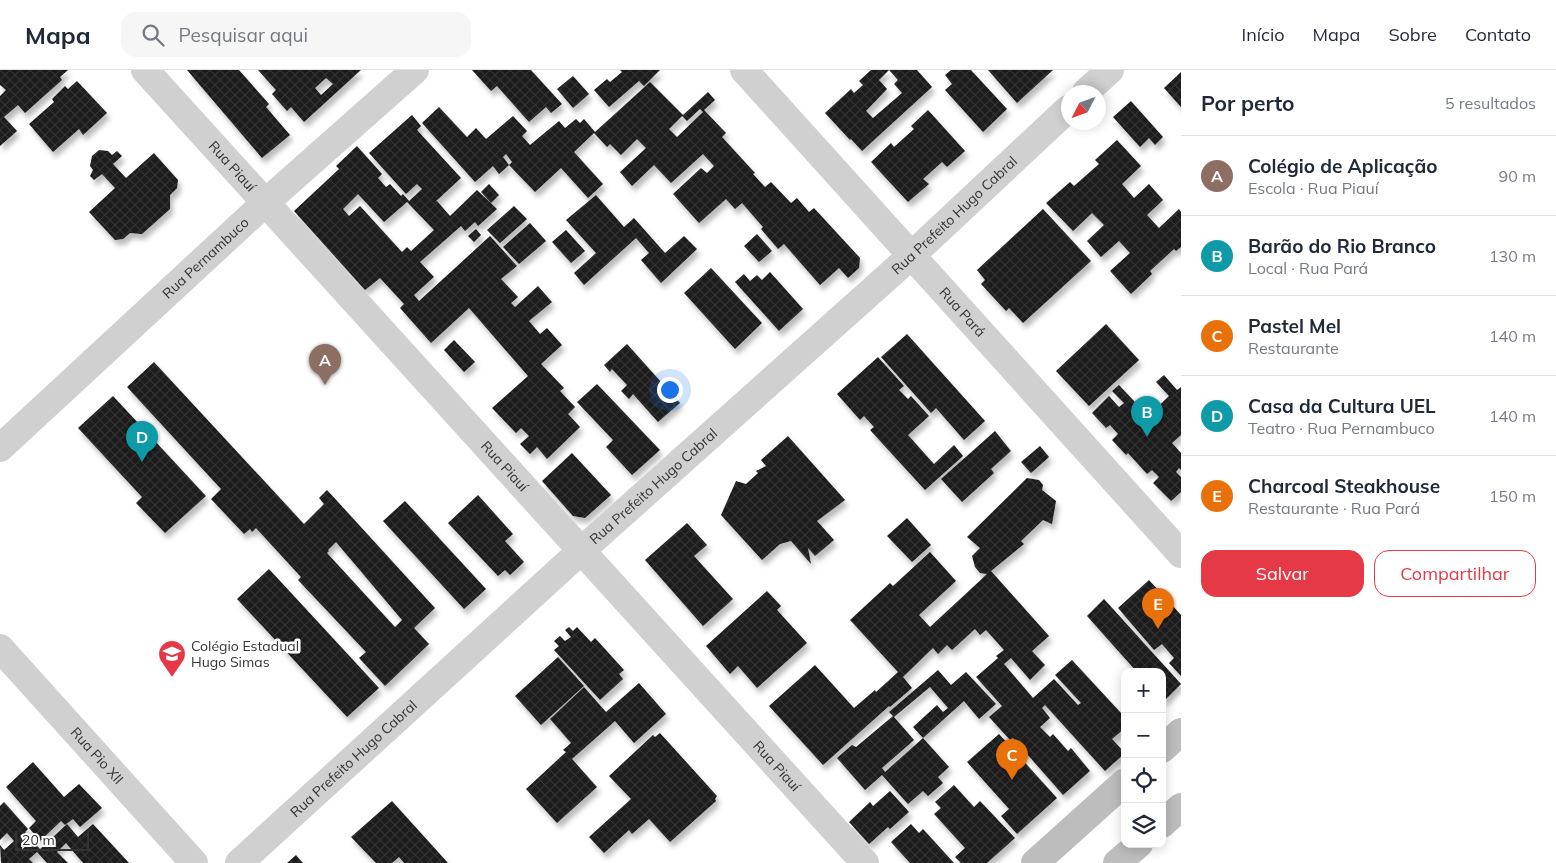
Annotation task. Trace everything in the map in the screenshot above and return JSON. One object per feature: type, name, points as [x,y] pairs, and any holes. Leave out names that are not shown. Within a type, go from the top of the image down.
[{"type":"main road","points":[[1166,745],[1181,732]]},
{"type":"main road","points":[[1035,863],[1121,786]]},
{"type":"main road","points":[[1166,821],[1181,808]]},
{"type":"main road","points":[[1118,863],[1135,848]]},
{"type":"street","name":"Rua Piauí","points":[[145,70],[865,863]]},
{"type":"street","name":"Rua Pernambuco","points":[[0,448],[266,202],[415,70]]},
{"type":"street","name":"Rua Pará","points":[[744,70],[1181,554]]},
{"type":"street","points":[[1094,85],[1110,70]]},
{"type":"street","name":"Rua Prefeito Hugo Cabral","points":[[239,863],[582,550],[912,255],[1061,116]]},
{"type":"street","name":"Rua Pio XII","points":[[0,648],[194,863]]},
{"type":"building","points":[[0,70],[68,70],[60,77],[62,80],[25,113],[18,105],[4,117],[17,131],[0,146],[0,96],[6,90],[0,85]]},
{"type":"building","points":[[187,70],[239,70],[269,104],[266,107],[290,135],[262,158]]},
{"type":"building","points":[[258,70],[361,70],[304,122],[291,107],[287,111],[272,94],[276,90]],"holes":[[[326,78],[333,84],[321,95],[315,88]]]},
{"type":"building","points":[[472,70],[531,70],[562,104],[551,113],[546,107],[529,122],[497,86],[491,91]]},
{"type":"building","points":[[620,70],[660,70],[644,86],[639,81],[609,107],[594,90],[607,79],[610,82],[622,72]]},
{"type":"building","points":[[871,70],[889,70],[917,70],[932,87],[862,151],[825,113],[851,89],[854,93],[863,85],[859,81]],"holes":[[[889,70],[898,80],[894,84],[902,93],[873,118],[866,111],[887,89],[879,80]]]},
{"type":"building","points":[[951,70],[971,70],[1007,109],[983,132],[945,90],[952,84],[945,75]]},
{"type":"building","points":[[988,70],[1053,70],[1017,103]]},
{"type":"building","points":[[1181,72],[1181,107],[1164,88]]},
{"type":"building","points":[[573,76],[589,94],[573,108],[557,89]]},
{"type":"building","points":[[77,81],[107,113],[83,135],[79,129],[53,152],[29,124],[54,102],[52,99],[65,86],[68,89]]},
{"type":"building","points":[[650,82],[683,115],[708,92],[715,100],[704,110],[726,133],[722,137],[755,173],[753,174],[765,187],[771,182],[791,203],[797,198],[809,212],[814,208],[860,258],[859,268],[848,278],[839,268],[820,285],[784,244],[778,249],[761,229],[763,227],[742,203],[735,209],[726,199],[699,223],[673,194],[701,168],[707,173],[714,166],[703,154],[671,183],[654,165],[632,186],[620,172],[646,148],[637,139],[621,155],[610,144],[607,147],[594,133],[574,152],[603,184],[588,198],[561,168],[535,192],[509,165],[499,174],[493,166],[475,182],[422,123],[439,107],[467,137],[476,128],[486,139],[513,116],[527,131],[522,136],[530,145],[559,121],[565,128],[576,119],[580,123],[584,119],[595,132]],"holes":[[[700,109],[703,112],[677,137],[669,129],[682,116],[687,121]],[[506,154],[512,162],[509,165],[503,157]]]},
{"type":"building","points":[[1131,101],[1163,137],[1155,145],[1149,138],[1140,147],[1113,117]]},
{"type":"building","points":[[928,110],[965,151],[947,167],[942,162],[923,179],[929,184],[908,202],[871,162],[891,143],[894,147],[914,129],[911,126]]},
{"type":"building","points":[[412,115],[421,126],[417,130],[461,178],[435,202],[437,201],[450,216],[477,190],[497,209],[478,226],[475,222],[465,231],[461,226],[420,262],[434,277],[414,295],[419,301],[490,236],[517,266],[501,279],[518,297],[511,303],[515,307],[538,286],[552,302],[529,321],[540,334],[547,328],[562,345],[541,364],[564,388],[560,391],[575,407],[568,414],[580,427],[547,459],[537,447],[530,454],[520,444],[529,436],[521,428],[516,433],[492,408],[528,376],[469,308],[431,343],[400,308],[404,304],[380,278],[365,290],[294,211],[339,169],[336,166],[357,146],[382,174],[378,178],[386,187],[390,184],[401,196],[403,194],[409,201],[422,189],[417,184],[406,194],[369,153]],"holes":[[[358,194],[384,222],[407,202],[434,230],[411,251],[407,247],[402,252],[360,206],[349,216],[343,209]]]},
{"type":"building","points":[[1117,140],[1141,166],[1122,184],[1134,198],[1149,184],[1163,200],[1147,215],[1159,228],[1179,209],[1181,212],[1181,247],[1176,251],[1174,249],[1150,271],[1152,274],[1131,294],[1110,271],[1130,253],[1119,241],[1101,257],[1087,241],[1104,225],[1092,213],[1073,231],[1046,203],[1070,182],[1074,186],[1099,164],[1095,160]]},
{"type":"building","points":[[99,150],[108,151],[112,155],[117,151],[122,156],[113,164],[126,178],[154,153],[178,180],[177,188],[170,195],[170,209],[142,234],[130,233],[123,239],[115,240],[89,212],[115,188],[102,174],[94,180],[90,176],[93,170],[90,166],[92,156]]},
{"type":"building","points":[[489,184],[499,195],[491,203],[481,192]]},
{"type":"building","points":[[596,195],[624,227],[634,218],[665,253],[684,236],[697,249],[661,283],[641,260],[649,253],[636,238],[584,285],[574,273],[596,253],[566,220]]},
{"type":"building","points":[[514,206],[527,219],[500,243],[487,230]]},
{"type":"building","points":[[1043,209],[1091,261],[1023,323],[1009,308],[1006,311],[981,284],[985,280],[977,270]]},
{"type":"building","points":[[530,223],[546,241],[519,264],[503,247]]},
{"type":"building","points":[[476,229],[481,235],[474,242],[468,236]]},
{"type":"building","points":[[566,230],[585,251],[571,263],[552,242]]},
{"type":"building","points":[[757,234],[772,251],[759,262],[744,246]]},
{"type":"building","points":[[711,268],[762,323],[735,349],[684,293]]},
{"type":"building","points":[[770,272],[803,309],[779,331],[735,282],[744,274],[750,281],[757,275],[762,280]]},
{"type":"building","points":[[1106,324],[1139,360],[1089,406],[1056,371]]},
{"type":"building","points":[[907,334],[985,421],[964,440],[936,408],[931,413],[881,357]]},
{"type":"building","points":[[454,340],[475,362],[464,372],[444,350]]},
{"type":"building","points":[[627,344],[680,403],[658,422],[633,394],[629,399],[621,391],[627,385],[612,369],[610,372],[604,365]]},
{"type":"building","points":[[878,357],[904,386],[899,390],[908,399],[911,396],[929,416],[908,435],[934,464],[954,445],[963,456],[925,490],[870,430],[874,427],[864,416],[860,420],[837,394]]},
{"type":"building","points":[[154,362],[304,524],[324,504],[319,498],[327,490],[435,608],[414,628],[429,644],[385,686],[359,658],[366,652],[298,580],[301,577],[256,528],[252,532],[250,529],[244,534],[211,499],[221,489],[127,387]],"holes":[[[336,542],[402,620],[395,627],[327,553]]]},
{"type":"building","points":[[1164,375],[1177,390],[1181,387],[1181,435],[1172,443],[1181,453],[1181,470],[1179,468],[1176,472],[1181,477],[1181,492],[1171,501],[1153,483],[1159,477],[1152,470],[1147,474],[1128,453],[1126,455],[1112,440],[1118,434],[1110,425],[1106,428],[1092,413],[1109,396],[1119,407],[1124,403],[1112,391],[1119,385],[1148,416],[1169,396],[1156,382]]},
{"type":"building","points":[[597,384],[660,450],[632,475],[606,447],[613,440],[577,402]]},
{"type":"building","points":[[113,396],[206,496],[165,533],[136,503],[142,497],[78,428]]},
{"type":"building","points":[[995,431],[1011,451],[991,469],[994,473],[962,502],[941,479]]},
{"type":"building","points":[[788,436],[845,500],[817,521],[834,540],[815,556],[808,548],[811,564],[791,541],[780,544],[762,560],[721,515],[736,481],[746,484],[758,473],[756,471],[766,466],[761,460]]},
{"type":"building","points":[[1040,446],[1049,457],[1031,473],[1021,462]]},
{"type":"building","points":[[572,453],[611,495],[585,518],[573,516],[542,481]]},
{"type":"building","points":[[1027,478],[1039,480],[1043,485],[1042,490],[1056,501],[1052,524],[1043,520],[1021,541],[1024,544],[991,571],[1049,636],[1032,651],[1045,665],[1030,680],[1011,658],[1004,664],[1033,698],[1054,679],[1078,705],[1081,703],[1055,675],[1072,660],[1121,713],[1121,731],[1112,739],[1121,749],[1121,757],[1105,771],[1045,705],[1042,708],[1050,718],[1040,727],[1050,737],[1053,734],[1068,751],[1071,748],[1090,771],[1063,795],[1013,738],[1010,740],[989,717],[1002,706],[976,677],[998,658],[996,656],[1004,650],[986,630],[980,635],[975,629],[952,650],[947,645],[938,654],[933,648],[903,677],[912,688],[823,765],[769,706],[815,665],[854,708],[875,690],[876,692],[898,672],[850,620],[890,583],[893,586],[930,552],[956,581],[919,615],[930,627],[987,574],[980,573],[975,567],[972,556],[980,548],[967,537]]},
{"type":"building","points":[[478,495],[513,534],[505,541],[524,562],[510,575],[505,570],[498,576],[448,523]]},
{"type":"building","points":[[405,501],[486,589],[464,609],[383,521]]},
{"type":"building","points":[[907,518],[931,545],[912,562],[887,536]]},
{"type":"building","points":[[687,523],[707,545],[694,556],[733,599],[703,626],[645,560]]},
{"type":"building","points":[[269,569],[379,688],[347,717],[237,599]]},
{"type":"building","points":[[1149,580],[1181,615],[1181,676],[1169,663],[1174,658],[1162,644],[1154,650],[1118,608]]},
{"type":"building","points":[[767,591],[781,606],[777,610],[807,643],[757,688],[738,666],[730,674],[706,646]]},
{"type":"building","points":[[1104,599],[1181,684],[1166,699],[1166,668],[1133,668],[1087,616]]},
{"type":"building","points":[[569,627],[573,631],[577,627],[591,642],[595,638],[624,670],[619,674],[623,679],[600,700],[554,650],[559,646],[554,641],[560,636],[565,641],[571,637],[565,630]]},
{"type":"building","points":[[558,657],[584,686],[541,725],[515,696]]},
{"type":"building","points":[[938,670],[951,685],[966,672],[996,704],[979,719],[964,701],[923,738],[949,767],[938,777],[943,783],[928,796],[923,791],[908,804],[882,775],[865,790],[837,758],[852,745],[856,747],[893,716],[889,712]],"holes":[[[930,687],[948,708],[943,712],[937,705],[913,727],[923,738],[885,772],[882,768],[914,740],[894,717]]]},
{"type":"building","points":[[639,683],[666,714],[634,743],[615,721],[572,759],[597,787],[557,823],[526,789],[566,752],[563,750],[571,743],[550,719],[584,687],[606,712]]},
{"type":"building","points":[[660,733],[717,796],[716,801],[670,842],[649,819],[632,834],[629,830],[604,853],[589,837],[631,799],[609,776],[653,735],[655,737]]},
{"type":"building","points":[[999,734],[1057,798],[1017,834],[1001,816],[1009,809],[967,762]]},
{"type":"building","points":[[33,762],[64,797],[79,784],[102,808],[80,827],[73,819],[65,825],[61,821],[40,841],[29,828],[36,821],[6,787]]},
{"type":"building","points":[[954,785],[974,807],[980,801],[1015,838],[987,863],[961,863],[955,857],[965,848],[934,814],[941,808],[935,802]]},
{"type":"building","points":[[890,791],[909,812],[869,844],[849,822],[870,802],[873,806]]},
{"type":"building","points":[[392,801],[448,863],[404,863],[399,857],[392,863],[376,863],[351,837]]},
{"type":"building","points":[[4,802],[28,829],[25,832],[40,849],[67,824],[78,837],[93,824],[129,863],[83,863],[66,843],[57,852],[68,863],[47,863],[37,852],[29,859],[33,863],[1,863],[0,845],[4,850],[14,841],[7,833],[0,840],[0,806]]},
{"type":"building","points":[[911,824],[919,833],[923,829],[954,863],[910,863],[891,842]]},
{"type":"building","points":[[296,855],[303,863],[287,863]]},
{"type":"place","name":"Colégio de Aplicação","points":[[325,385]]},
{"type":"place","name":"Barão do Rio Branco","points":[[1147,437]]},
{"type":"place","name":"Casa da Cultura UEL","points":[[142,462]]},
{"type":"place","name":"Charcoal Steakhouse","points":[[1158,629]]},
{"type":"place","name":"Colégio Estadual Hugo Simas","points":[[172,678]]},
{"type":"place","name":"Pastel Mel","points":[[1012,780]]}]
